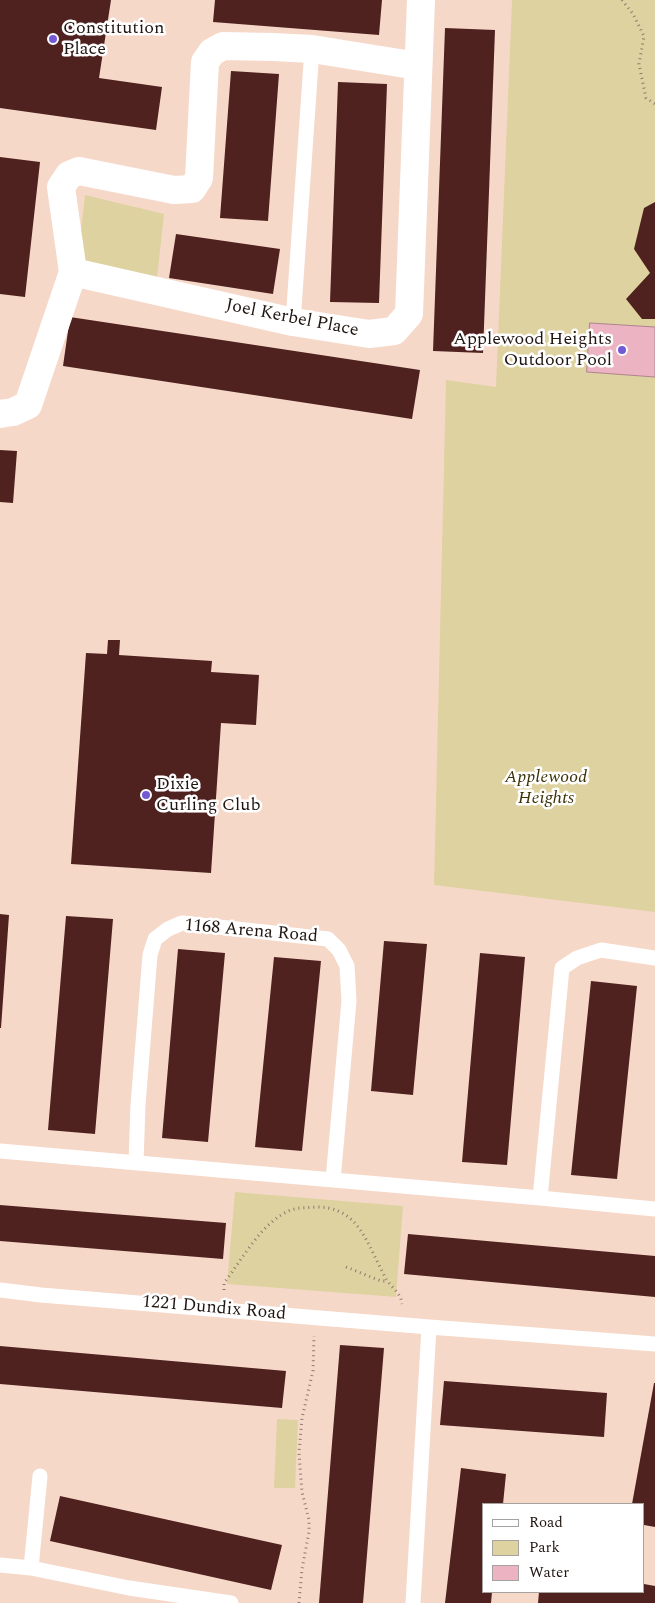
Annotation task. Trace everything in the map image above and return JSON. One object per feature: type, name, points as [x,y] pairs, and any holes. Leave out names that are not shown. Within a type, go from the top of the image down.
[{"type":"street","name":"Joel Kerbel Place","points":[[73,272],[293,322],[369,334],[394,331],[409,314],[421,0]]},
{"type":"street","points":[[0,414],[13,412],[28,406],[73,272],[61,187],[69,175],[78,171],[174,190],[192,189],[199,178],[205,62],[212,52],[223,46],[273,47],[312,50],[418,66]]},
{"type":"lane","points":[[293,322],[312,50]]},
{"type":"lane","name":"1168 Arena Road","points":[[136,1163],[138,1104],[150,955],[155,938],[182,923],[328,938],[339,950],[347,966],[349,1001],[333,1180]]},
{"type":"lane","points":[[540,1198],[562,968],[577,958],[601,950],[655,958]]},
{"type":"lane","points":[[0,1151],[540,1198],[655,1210]]},
{"type":"lane","name":"1221 Dundix Road","points":[[0,1290],[314,1318],[655,1344]]},
{"type":"lane","points":[[412,1603],[429,1327]]},
{"type":"lane","points":[[31,1568],[40,1476]]},
{"type":"lane","points":[[0,1565],[31,1568],[129,1588],[231,1603]]},
{"type":"path","points":[[622,0],[633,14],[644,36],[639,64],[646,98],[655,104]]},
{"type":"path","points":[[222,1310],[224,1283],[256,1239],[270,1224],[290,1211],[302,1208],[326,1207],[338,1210],[358,1226],[388,1281],[401,1297],[403,1325]]},
{"type":"path","points":[[346,1268],[381,1281],[388,1281]]},
{"type":"path","points":[[299,1603],[309,1520],[302,1492],[299,1453],[302,1418],[313,1371],[314,1318]]},
{"type":"green space","name":"Applewood Heights","points":[[512,0],[655,0],[655,912],[434,885],[446,380],[496,387]]},
{"type":"green space","points":[[85,195],[164,214],[157,278],[77,266]]},
{"type":"green space","points":[[235,1192],[403,1206],[396,1297],[227,1284]]},
{"type":"green space","points":[[277,1419],[298,1420],[295,1488],[274,1488]]},
{"type":"water","name":"Applewood Heights Outdoor Pool","points":[[590,323],[655,327],[655,377],[587,372]]},
{"type":"building","name":"Constitution Place","points":[[0,0],[111,0],[99,78],[162,87],[156,130],[0,108]]},
{"type":"building","points":[[215,0],[382,0],[379,35],[213,22]]},
{"type":"building","points":[[445,28],[495,30],[483,353],[433,351]]},
{"type":"building","points":[[231,71],[279,74],[268,221],[220,218]]},
{"type":"building","points":[[338,82],[387,84],[379,303],[330,302]]},
{"type":"building","points":[[0,157],[40,162],[25,297],[0,294]]},
{"type":"building","points":[[655,202],[655,319],[642,319],[626,299],[650,273],[634,249],[644,208]]},
{"type":"building","points":[[176,234],[280,249],[273,294],[169,278]]},
{"type":"building","points":[[70,317],[420,370],[412,419],[63,366]]},
{"type":"building","points":[[0,450],[17,451],[13,503],[0,502]]},
{"type":"building","name":"Dixie Curling Club","points":[[108,640],[120,640],[119,655],[212,661],[211,672],[259,675],[256,725],[221,723],[211,873],[71,864],[86,653],[107,654]]},
{"type":"building","points":[[0,914],[9,915],[1,1028],[0,1028]]},
{"type":"building","points":[[66,916],[113,919],[95,1134],[48,1130]]},
{"type":"building","points":[[384,941],[427,944],[413,1095],[371,1091]]},
{"type":"building","points":[[178,949],[225,953],[208,1142],[162,1138]]},
{"type":"building","points":[[480,953],[525,957],[507,1165],[462,1162]]},
{"type":"building","points":[[274,957],[321,961],[302,1151],[255,1147]]},
{"type":"building","points":[[591,981],[637,986],[617,1179],[571,1175]]},
{"type":"building","points":[[0,1205],[226,1223],[223,1259],[0,1241]]},
{"type":"building","points":[[408,1234],[655,1256],[655,1297],[404,1274]]},
{"type":"building","points":[[340,1345],[384,1348],[363,1603],[319,1603]]},
{"type":"building","points":[[0,1346],[286,1371],[282,1408],[0,1384]]},
{"type":"building","points":[[444,1381],[607,1393],[604,1437],[440,1425]]},
{"type":"building","points":[[655,1383],[655,1527],[645,1525],[645,1503],[632,1503]]},
{"type":"building","points":[[461,1468],[506,1474],[503,1503],[482,1503],[482,1593],[492,1593],[491,1603],[445,1603]]},
{"type":"building","points":[[60,1496],[282,1545],[271,1590],[50,1541]]},
{"type":"building","points":[[645,1584],[655,1586],[655,1603],[538,1603],[539,1593],[645,1593]]},
{"type":"place","name":"Constitution Place","points":[[53,39]]},
{"type":"place","name":"Applewood Heights Outdoor Pool","points":[[622,350]]},
{"type":"place","name":"Dixie Curling Club","points":[[146,795]]}]
